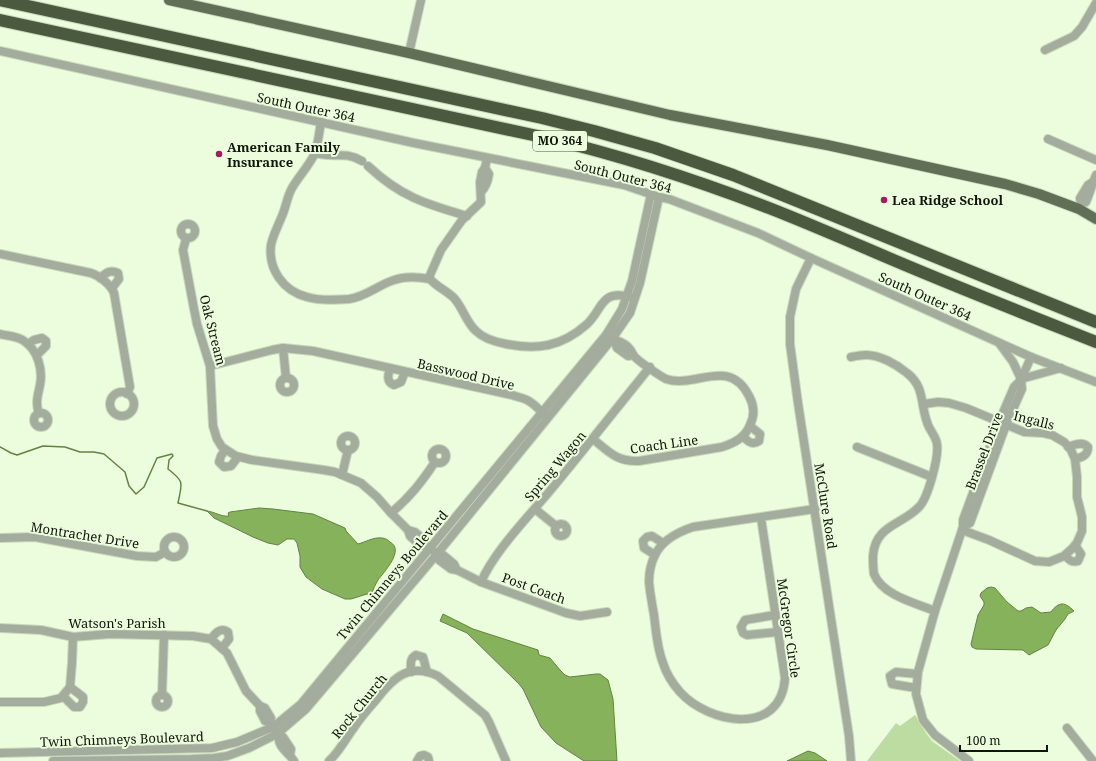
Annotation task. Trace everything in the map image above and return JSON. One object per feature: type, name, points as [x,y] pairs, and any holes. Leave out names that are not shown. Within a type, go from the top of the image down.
[{"type":"highway","name":"MO 364","points":[[0,0],[542,118],[649,146],[765,187],[1096,322]]},
{"type":"highway","name":"MO 364","points":[[0,20],[539,137],[640,163],[770,208],[983,297],[1096,342]]},
{"type":"main road","points":[[169,0],[670,115],[827,145],[1005,184],[1080,207],[1096,219]]},
{"type":"street","points":[[409,54],[421,0]]},
{"type":"street","points":[[1045,50],[1074,36],[1082,27],[1096,3],[1091,0]]},
{"type":"street","name":"South Outer 364","points":[[0,51],[487,158],[624,185],[655,196],[669,199],[758,233],[1031,357],[1096,382]]},
{"type":"street","points":[[321,122],[315,153],[307,168],[288,196],[272,244],[272,266],[283,284],[296,294],[308,298],[328,300],[351,299],[363,296],[394,280],[406,278],[430,279],[456,300],[470,324],[481,336],[489,340],[525,348],[542,347],[554,344],[572,335],[587,325],[604,300],[608,297],[617,295],[631,297]]},
{"type":"street","points":[[1048,139],[1096,160]]},
{"type":"street","points":[[315,153],[324,156],[354,156],[382,179],[408,196],[467,216]]},
{"type":"street","points":[[430,279],[434,265],[441,250],[462,220],[481,202],[481,192],[485,188],[489,174],[485,168],[487,158]]},
{"type":"street","points":[[1080,207],[1080,198],[1088,185],[1094,179]]},
{"type":"street","name":"Twin Chimneys Boulevard","points":[[53,761],[214,758],[227,756],[249,748],[306,708],[543,413],[611,338],[630,313],[632,281],[655,196]]},
{"type":"street","name":"Oak Stream","points":[[186,239],[183,250],[194,309],[210,366],[213,426],[217,439],[225,450]]},
{"type":"street","points":[[0,254],[91,273],[112,288],[130,388],[127,394]]},
{"type":"street","name":"McClure Road","points":[[811,258],[796,289],[790,317],[790,344],[850,736],[851,761]]},
{"type":"street","points":[[100,278],[113,270],[118,273],[119,278],[112,288]]},
{"type":"street","points":[[0,334],[24,340],[36,355],[40,363],[40,382],[36,407],[39,413]]},
{"type":"street","points":[[28,344],[39,338],[46,341],[46,346],[36,355]]},
{"type":"street","name":"Coach Line","points":[[593,439],[617,458],[630,462],[639,462],[722,447],[735,442],[743,436],[750,426],[754,411],[751,399],[744,386],[732,378],[716,375],[681,381],[666,379],[633,355],[628,356],[618,348],[611,338]]},
{"type":"street","points":[[999,342],[1013,362],[1021,379],[1061,368]]},
{"type":"street","points":[[284,348],[286,378]]},
{"type":"street","name":"Basswood Drive","points":[[210,366],[253,354],[284,348],[313,351],[512,395],[532,403],[543,413]]},
{"type":"street","points":[[851,357],[866,355],[887,360],[912,376],[922,394],[927,422],[937,442],[938,456],[932,477],[920,506],[910,515],[884,531],[875,543],[873,558],[874,573],[882,586],[890,592],[935,611]]},
{"type":"street","name":"Brassel Drive","points":[[969,761],[939,739],[923,720],[916,694],[917,674],[935,611],[963,528],[963,520],[1003,424],[1014,387],[1021,379],[1031,357]]},
{"type":"street","name":"Spring Wagon","points":[[482,582],[487,569],[650,367]]},
{"type":"street","name":"Basswood Drive","points":[[390,368],[388,380],[394,385],[401,382],[405,372]]},
{"type":"street","name":"Ingalls","points":[[924,404],[938,402],[949,403],[971,410],[1024,432],[1052,435],[1068,447],[1076,460],[1077,497],[1082,517],[1082,531],[1075,545],[1065,555],[1049,562],[1035,562],[963,528]]},
{"type":"street","points":[[743,436],[750,443],[756,443],[759,441],[760,434],[750,426]]},
{"type":"street","points":[[1068,447],[1081,443],[1088,447],[1088,452],[1076,460]]},
{"type":"street","points":[[857,447],[932,477]]},
{"type":"street","points":[[238,457],[231,466],[224,467],[220,462],[225,450],[238,457],[324,470],[362,483],[408,530],[410,536],[421,546],[433,551]]},
{"type":"street","points":[[342,475],[348,450]]},
{"type":"street","points":[[391,513],[408,498],[423,480],[435,462]]},
{"type":"street","points":[[535,509],[556,526]]},
{"type":"street","name":"McGregor Circle","points":[[761,518],[785,678],[785,689],[775,708],[756,718],[746,720],[711,713],[694,704],[672,681],[663,663],[657,640],[649,581],[654,555],[663,543],[674,535],[693,527],[815,509]]},
{"type":"street","points":[[654,555],[644,548],[643,541],[647,537],[652,536],[663,543]]},
{"type":"street","name":"Montrachet Drive","points":[[0,538],[35,537],[137,556],[156,557],[165,552]]},
{"type":"street","name":"Ingalls","points":[[1065,555],[1068,560],[1078,562],[1081,554],[1075,545]]},
{"type":"street","name":"Post Coach","points":[[433,551],[442,554],[454,564],[457,570],[482,582],[573,615],[580,616],[607,612]]},
{"type":"street","points":[[775,616],[745,620],[741,627],[743,633],[748,635],[778,632]]},
{"type":"street","name":"Watson's Parish","points":[[0,628],[41,630],[73,637],[110,634],[193,636],[211,639]]},
{"type":"street","points":[[222,648],[229,639],[228,632],[225,630],[216,632],[211,639],[222,648],[230,658],[246,691],[260,706],[265,708],[271,718],[275,730],[283,737],[291,750],[292,758]]},
{"type":"street","points":[[162,694],[164,635]]},
{"type":"street","points":[[0,702],[53,701],[61,698],[70,687],[73,637]]},
{"type":"street","points":[[411,672],[411,661],[413,657],[420,655],[424,660],[426,672]]},
{"type":"street","name":"Rock Church","points":[[329,761],[336,754],[354,727],[385,688],[395,678],[407,672],[426,672],[438,676],[447,682],[485,715],[506,761]]},
{"type":"street","points":[[916,688],[892,684],[890,676],[896,672],[917,674]]},
{"type":"street","points":[[63,696],[74,707],[80,707],[83,702],[83,697],[70,687]]},
{"type":"street","points":[[1067,728],[1095,761]]},
{"type":"street","name":"Twin Chimneys Boulevard","points":[[0,753],[20,754],[212,748],[275,730]]},
{"type":"street","points":[[128,760],[129,750]]},
{"type":"street","points":[[417,761],[420,756],[424,755],[428,757],[429,761]]},
{"type":"shaded area","points":[[259,508],[313,514],[345,528],[358,544],[376,538],[384,538],[394,546],[395,550],[392,561],[378,580],[371,595],[367,594],[351,599],[345,599],[322,589],[306,577],[300,567],[300,556],[297,543],[294,539],[287,539],[278,545],[268,543],[214,518],[207,511],[223,516],[229,516],[228,513],[230,512]]},
{"type":"shaded area","points":[[987,588],[995,588],[1007,602],[1018,611],[1032,607],[1041,613],[1051,612],[1059,604],[1065,604],[1074,611],[1068,614],[1056,630],[1048,645],[1029,655],[1023,650],[976,649],[972,647],[971,644],[978,615],[984,605],[984,602],[980,596],[981,593]]},
{"type":"shaded area","points":[[443,614],[473,629],[538,650],[539,655],[550,658],[565,675],[570,677],[600,674],[608,680],[613,699],[617,761],[584,761],[556,743],[541,727],[523,689],[519,684],[467,633],[440,621]]},
{"type":"shaded area","points":[[915,715],[932,741],[960,761],[867,761],[896,723],[900,726]]},
{"type":"shaded area","points":[[808,751],[815,753],[827,761],[787,761]]},
{"type":"waterway","points":[[0,447],[17,455],[43,446],[65,447],[80,452],[104,454],[125,472],[129,486],[136,494],[144,487],[157,458],[172,454],[173,456],[169,460],[168,469],[180,480],[181,483],[178,503],[207,511]]},
{"type":"place","name":"American Family Insurance","points":[[219,154]]},
{"type":"place","name":"Lea Ridge School","points":[[884,200]]}]
